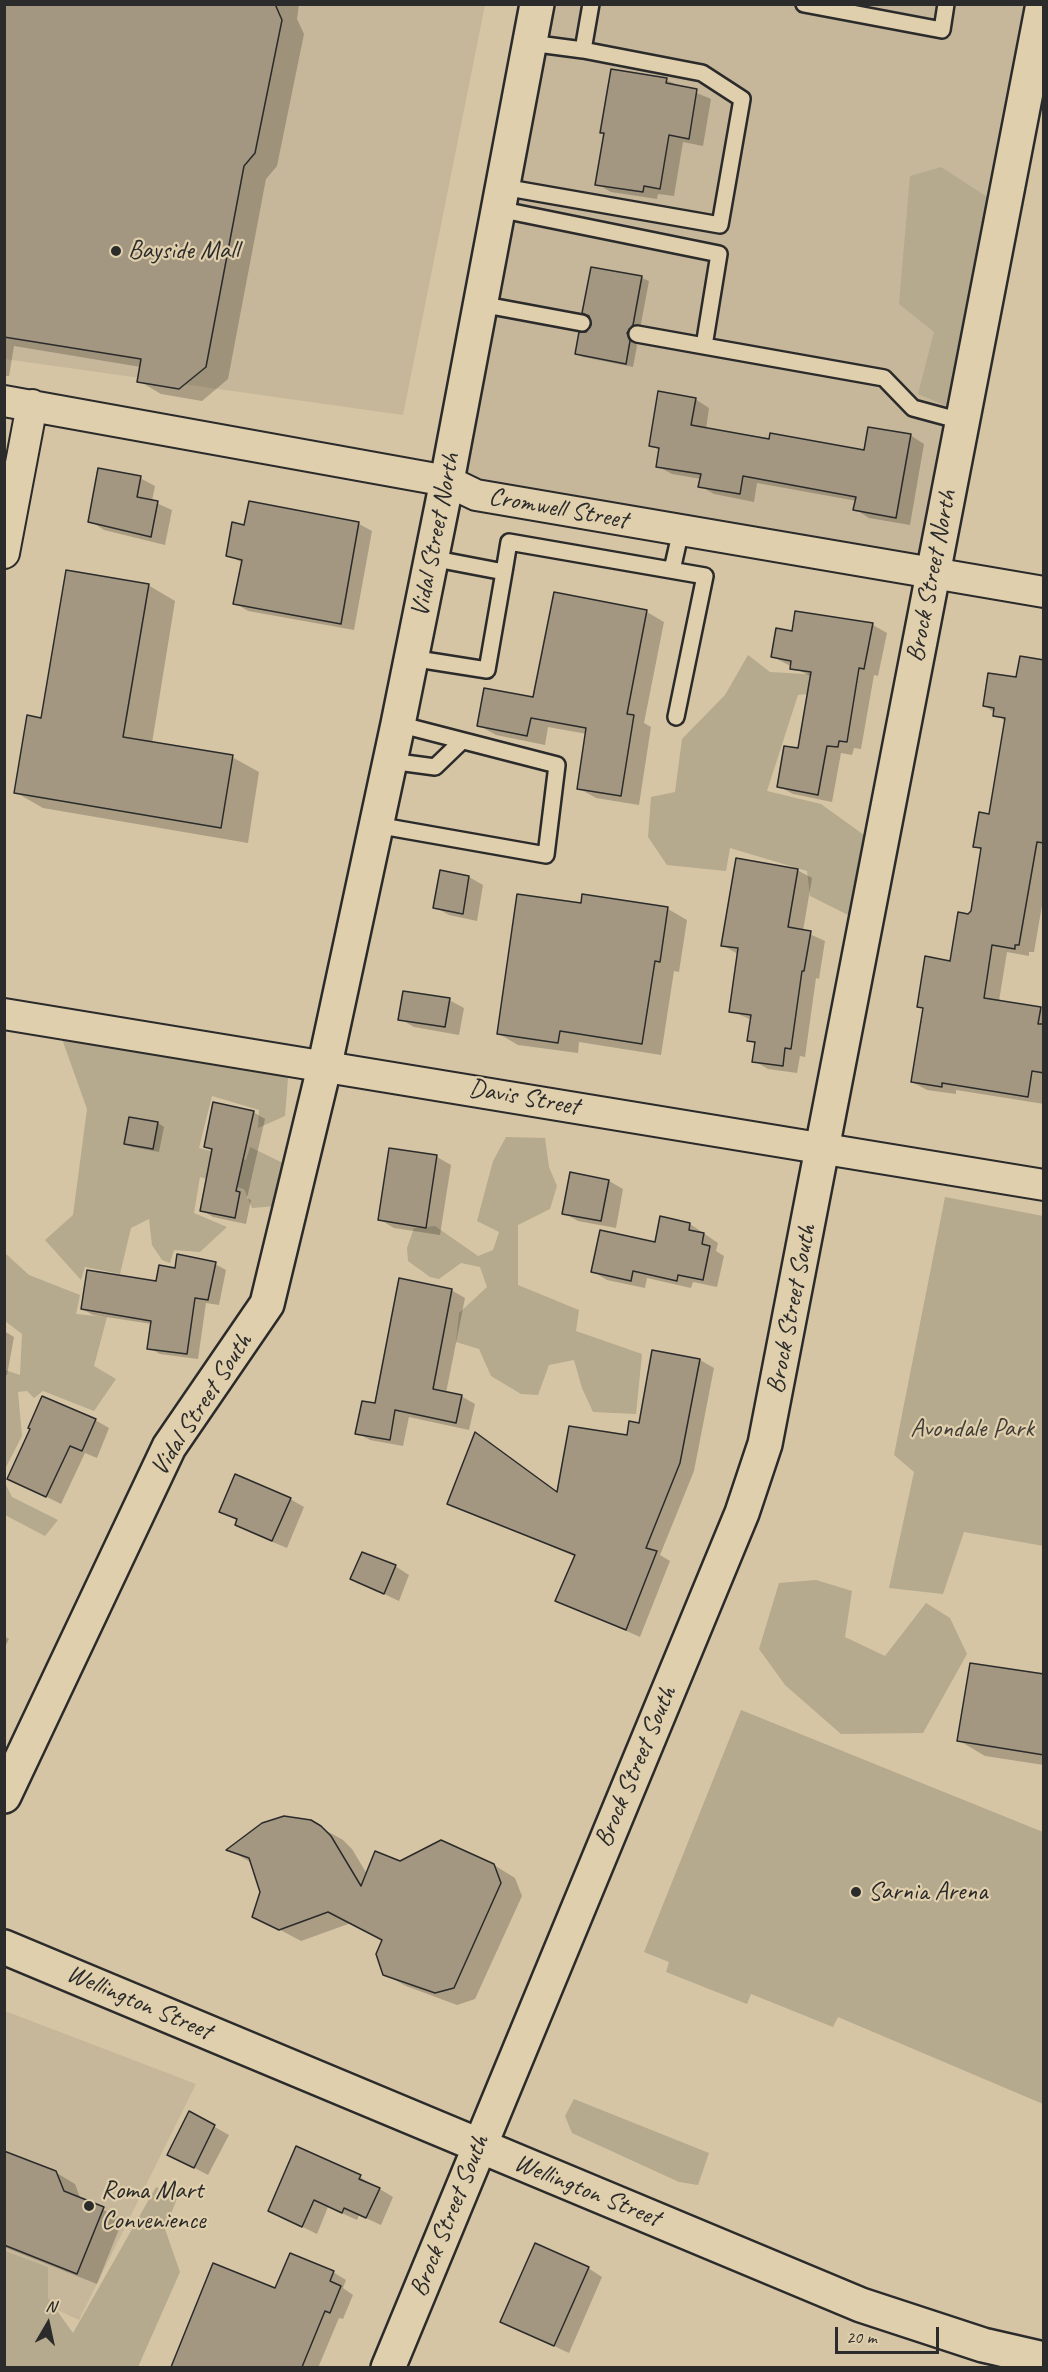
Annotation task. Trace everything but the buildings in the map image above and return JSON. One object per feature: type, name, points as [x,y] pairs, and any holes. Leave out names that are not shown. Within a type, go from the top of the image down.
[{"type":"main road","name":"Vidal Street North","points":[[325,1064],[398,724],[447,481],[537,4]]},
{"type":"main road","name":"Brock Street North","points":[[824,1148],[961,421],[1043,4]]},
{"type":"main road","name":"Vidal Street South","points":[[4,1796],[169,1447],[267,1304],[325,1064]]},
{"type":"main road","name":"Brock Street South","points":[[388,2367],[742,1514],[765,1444],[824,1148]]},
{"type":"main road","name":"Wellington Street","points":[[4,1947],[861,2305],[983,2345],[1044,2359]]},
{"type":"street","name":"Cromwell Street","points":[[18,403],[447,481],[476,495],[1044,592]]},
{"type":"street","points":[[4,553],[18,403]]},
{"type":"street","name":"Davis Street","points":[[4,1014],[325,1064],[1044,1185]]},
{"type":"lane","points":[[583,50],[591,4]]},
{"type":"lane","points":[[804,4],[942,30],[946,4]]},
{"type":"lane","points":[[501,198],[720,225],[742,99],[702,73],[583,50],[530,43]]},
{"type":"lane","points":[[501,198],[719,254],[704,346]]},
{"type":"lane","points":[[480,304],[582,323]]},
{"type":"lane","points":[[637,334],[884,378],[913,408],[961,421]]},
{"type":"lane","points":[[672,570],[681,530]]},
{"type":"lane","points":[[411,658],[487,670],[509,542],[705,576],[676,717]]},
{"type":"lane","points":[[431,558],[504,572]]},
{"type":"lane","points":[[376,825],[546,855],[557,765],[398,724]]},
{"type":"lane","points":[[390,761],[435,767],[462,741]]},
{"type":"shaded area","points":[[5,5],[485,5],[403,415],[5,359]]},
{"type":"shaded area","points":[[544,5],[1035,5],[927,563],[453,479]]},
{"type":"shaded area","points":[[5,2011],[196,2084],[79,2320],[5,2286]]},
{"type":"green space","points":[[941,167],[995,202],[956,410],[918,394],[934,332],[899,304],[910,176]]},
{"type":"green space","points":[[748,655],[770,672],[804,674],[836,670],[826,692],[798,695],[767,791],[821,804],[875,843],[858,920],[810,896],[807,871],[730,848],[726,871],[667,865],[648,837],[651,797],[675,792],[682,739],[725,695]]},
{"type":"green space","points":[[57,1025],[289,1065],[285,1116],[258,1128],[259,1110],[212,1096],[199,1148],[246,1160],[250,1147],[283,1163],[277,1206],[252,1208],[244,1189],[200,1177],[194,1213],[227,1227],[200,1252],[174,1250],[170,1263],[162,1260],[152,1245],[149,1219],[131,1228],[120,1274],[85,1267],[81,1280],[45,1240],[73,1215],[87,1109]]},
{"type":"green space","points":[[506,1137],[545,1138],[549,1167],[557,1186],[550,1209],[518,1225],[518,1285],[579,1310],[576,1331],[642,1354],[636,1414],[593,1412],[582,1388],[574,1360],[549,1365],[538,1395],[521,1394],[491,1376],[479,1349],[456,1342],[459,1313],[487,1287],[480,1267],[461,1263],[439,1279],[430,1277],[408,1261],[407,1248],[414,1228],[435,1226],[478,1256],[493,1250],[499,1232],[477,1221],[493,1161]]},
{"type":"green space","name":"Avondale Park","points":[[945,1197],[1043,1216],[1044,1546],[964,1532],[943,1594],[889,1588],[914,1472],[894,1455]]},
{"type":"green space","points":[[5,1253],[29,1275],[80,1295],[76,1314],[107,1317],[94,1366],[116,1379],[94,1411],[43,1391],[34,1398],[27,1391],[18,1392],[22,1436],[5,1469],[5,1370],[20,1375],[22,1334],[5,1321]]},
{"type":"green space","points":[[4,1481],[12,1497],[58,1520],[45,1536],[5,1515]]},
{"type":"green space","points":[[816,1580],[852,1591],[845,1637],[885,1656],[926,1603],[950,1618],[967,1654],[923,1733],[841,1734],[785,1685],[759,1649],[779,1583]]},
{"type":"green space","name":"Sarnia Arena","points":[[741,1710],[1043,1832],[1043,2104],[838,2017],[833,2027],[751,1994],[747,2004],[666,1972],[669,1962],[644,1952]]},
{"type":"green space","points":[[574,2099],[709,2153],[698,2185],[679,2182],[572,2133],[565,2116]]},
{"type":"green space","points":[[156,2187],[178,2196],[165,2229],[180,2272],[138,2367],[5,2367],[5,2251],[48,2267],[48,2298],[73,2333]]},
{"type":"place","name":"Bayside Mall","points":[[116,251]]},
{"type":"place","name":"Sarnia Arena","points":[[856,1892]]},
{"type":"place","name":"Roma Mart Convenience","points":[[89,2206]]}]
